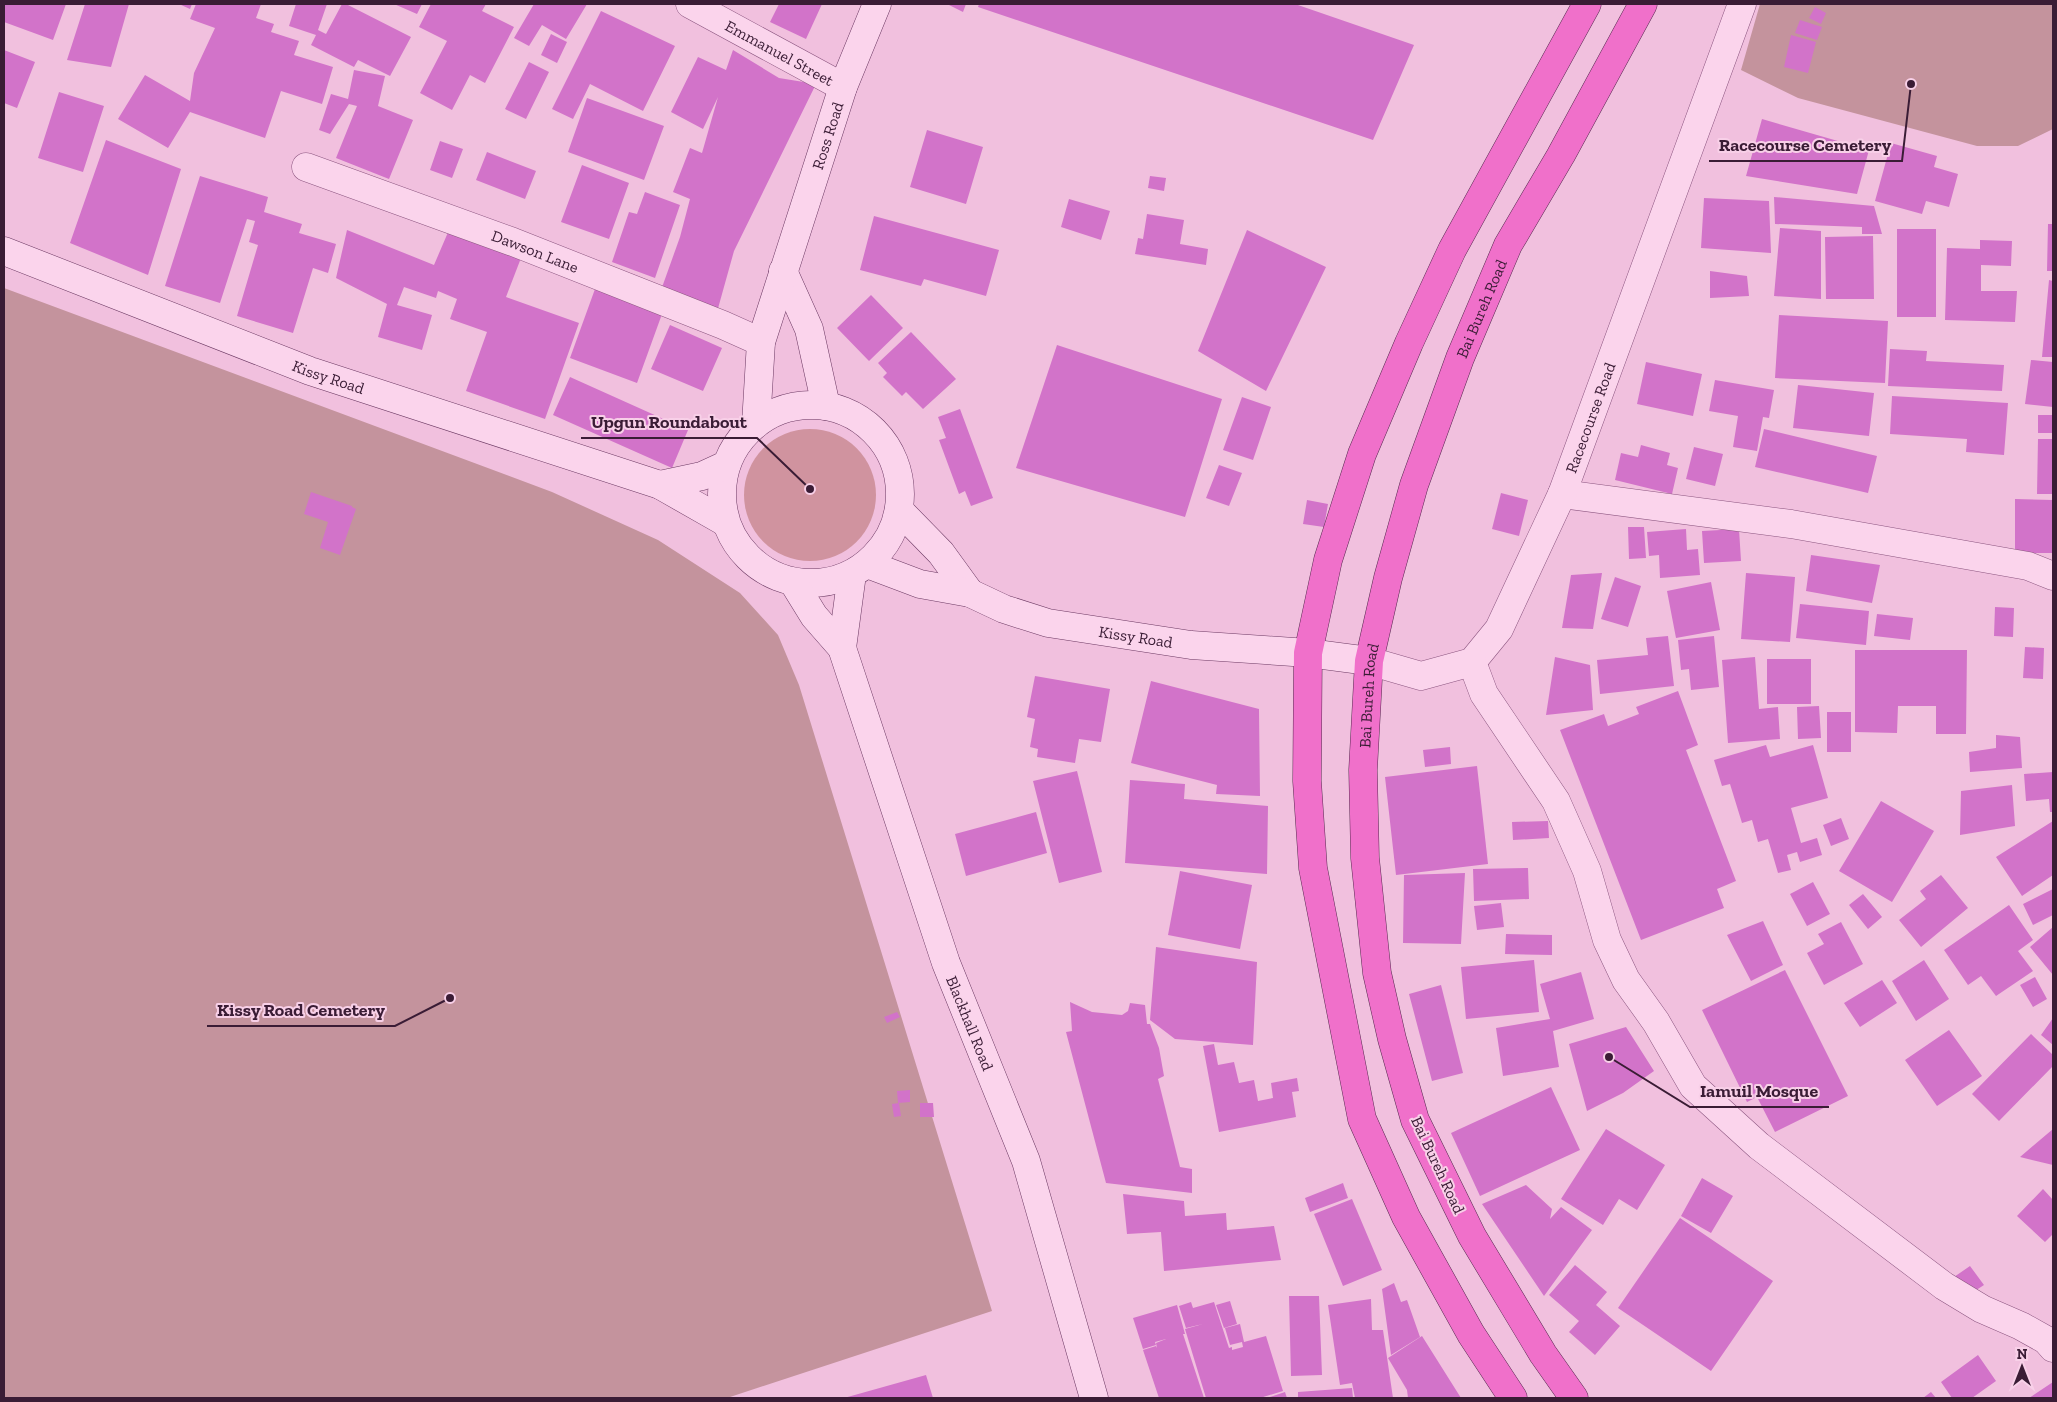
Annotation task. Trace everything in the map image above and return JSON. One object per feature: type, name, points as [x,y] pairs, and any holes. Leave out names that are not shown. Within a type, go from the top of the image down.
[{"type":"highway","points":[[1513,1398],[1471,1334],[1406,1217],[1362,1119],[1313,868],[1307,781],[1308,654],[1328,560],[1362,454],[1409,343],[1452,250],[1587,4]]},
{"type":"highway","name":"Bai Bureh Road","points":[[1574,1398],[1543,1354],[1472,1236],[1416,1120],[1392,1039],[1377,973],[1365,858],[1363,770],[1369,661],[1388,578],[1414,485],[1460,358],[1508,245],[1561,155],[1643,4]]},
{"type":"main road","name":"Emmanuel Street","points":[[690,4],[844,87]]},
{"type":"main road","name":"Ross Road","points":[[756,424],[761,342],[844,87],[877,4]]},
{"type":"main road","name":"Racecourse Road","points":[[1472,662],[1499,629],[1562,494],[1742,4]]},
{"type":"main road","name":"Dawson Lane","points":[[306,167],[513,242],[724,325],[761,342]]},
{"type":"main road","name":"Kissy Road","points":[[4,250],[310,371],[660,485],[725,522]]},
{"type":"main road","points":[[783,271],[809,329],[826,406]]},
{"type":"main road","points":[[808,405],[826,406],[845,412],[863,422],[878,435],[890,452],[899,484],[899,510],[893,530],[882,549],[859,569],[823,583],[793,582],[770,574],[751,561],[735,543],[725,522],[721,494],[726,465],[738,442],[756,424],[772,414],[808,405]]},
{"type":"main road","points":[[660,485],[702,476],[726,465]]},
{"type":"main road","points":[[1562,494],[1792,524],[2028,566],[2053,576]]},
{"type":"main road","name":"Kissy Road","points":[[899,510],[941,553],[970,593]]},
{"type":"main road","name":"Kissy Road","points":[[859,569],[920,584],[970,593],[1004,609],[1048,623],[1191,645],[1308,654]]},
{"type":"main road","name":"Blackhall Road","points":[[842,648],[859,569]]},
{"type":"main road","name":"Blackhall Road","points":[[793,582],[814,616],[842,648],[946,963],[1026,1161],[1094,1398]]},
{"type":"main road","points":[[1308,654],[1369,661],[1421,676],[1472,662],[1484,694],[1556,801],[1587,871],[1610,948],[1626,980],[1656,1022],[1692,1086],[1766,1152],[1944,1286],[1982,1309],[2021,1326],[2046,1340],[2053,1348]]},
{"type":"shaded area","points":[[1760,4],[2053,4],[2053,129],[2018,146],[1977,146],[1798,98],[1741,70]]},
{"type":"shaded area","points":[[4,288],[552,492],[658,540],[740,593],[778,635],[799,685],[992,1311],[727,1398],[4,1398]]},
{"type":"shaded area","points":[[810,429],[835,434],[856,449],[871,470],[876,495],[871,520],[856,541],[835,556],[810,561],[785,556],[764,541],[749,520],[744,495],[749,470],[764,449],[785,434]]},
{"type":"building","points":[[4,4],[66,4],[53,40],[4,22]]},
{"type":"building","points":[[85,4],[129,4],[111,67],[67,60]]},
{"type":"building","points":[[179,4],[192,4],[190,9]]},
{"type":"building","points":[[196,4],[261,4],[256,18],[274,24],[271,32],[299,41],[294,55],[333,67],[322,104],[281,91],[265,138],[190,112],[168,148],[118,119],[145,75],[190,101],[194,73],[215,28],[190,19]]},
{"type":"building","points":[[296,4],[327,4],[318,30],[326,34],[342,4],[346,4],[411,37],[390,76],[358,60],[354,67],[311,45],[316,35],[289,26]]},
{"type":"building","points":[[394,4],[422,4],[417,14]]},
{"type":"building","points":[[431,4],[486,4],[482,11],[514,27],[485,83],[470,75],[452,110],[420,93],[447,41],[419,27]]},
{"type":"building","points":[[534,4],[587,4],[566,39],[542,25],[529,46],[514,38]]},
{"type":"building","points":[[779,4],[822,4],[806,39],[770,22]]},
{"type":"building","points":[[947,4],[966,4],[963,12]]},
{"type":"building","points":[[979,4],[1295,4],[1414,45],[1373,140],[978,7]]},
{"type":"building","points":[[1815,7],[1826,13],[1821,24],[1809,18]]},
{"type":"building","points":[[601,11],[675,46],[643,111],[590,84],[573,119],[552,109]]},
{"type":"building","points":[[1800,20],[1822,27],[1817,40],[1795,33]]},
{"type":"building","points":[[551,34],[567,42],[557,63],[541,55]]},
{"type":"building","points":[[1791,35],[1816,42],[1808,73],[1784,67]]},
{"type":"building","points":[[4,50],[35,62],[17,108],[4,103]]},
{"type":"building","points":[[733,50],[779,78],[816,84],[734,251],[717,312],[660,293],[680,237],[690,199],[673,192],[690,148],[702,153],[718,97],[703,129],[671,112],[698,57],[726,70]]},
{"type":"building","points":[[529,62],[549,72],[526,119],[505,109]]},
{"type":"building","points":[[354,70],[385,76],[378,106],[413,120],[389,179],[336,158],[357,106],[349,104],[330,134],[319,130],[331,94],[348,99]]},
{"type":"building","points":[[59,92],[104,106],[83,172],[38,158]]},
{"type":"building","points":[[587,98],[664,126],[644,180],[568,152]]},
{"type":"building","points":[[1762,119],[1869,150],[1857,194],[1746,176]]},
{"type":"building","points":[[927,130],[983,147],[966,204],[910,187]]},
{"type":"building","points":[[106,140],[181,169],[148,275],[70,243]]},
{"type":"building","points":[[440,141],[463,149],[452,178],[430,170]]},
{"type":"building","points":[[1891,143],[1937,156],[1934,167],[1958,174],[1949,207],[1926,201],[1922,214],[1875,201]]},
{"type":"building","points":[[487,152],[536,171],[525,199],[476,180]]},
{"type":"building","points":[[582,165],[629,183],[609,239],[561,222]]},
{"type":"building","points":[[200,176],[268,197],[264,212],[302,224],[299,233],[336,244],[328,273],[313,268],[293,333],[237,316],[258,245],[249,242],[255,221],[247,219],[220,303],[165,286]]},
{"type":"building","points":[[1150,176],[1166,178],[1164,191],[1148,188]]},
{"type":"building","points":[[645,192],[680,205],[655,278],[612,262],[629,212],[637,214]]},
{"type":"building","points":[[1774,197],[1874,206],[1882,234],[1862,234],[1862,227],[1775,224]]},
{"type":"building","points":[[1704,198],[1769,201],[1771,253],[1701,248]]},
{"type":"building","points":[[1069,199],[1110,211],[1101,240],[1061,227]]},
{"type":"building","points":[[1147,214],[1184,220],[1180,244],[1208,249],[1206,265],[1135,254],[1138,238],[1143,239]]},
{"type":"building","points":[[874,216],[999,250],[986,296],[924,279],[921,286],[860,270]]},
{"type":"building","points":[[2048,224],[2053,224],[2053,271],[2047,271]]},
{"type":"building","points":[[1780,228],[1821,231],[1821,299],[1774,296]]},
{"type":"building","points":[[1897,229],[1936,229],[1936,317],[1897,317]]},
{"type":"building","points":[[347,230],[434,265],[449,230],[521,258],[506,297],[579,323],[545,419],[466,391],[487,332],[450,319],[457,299],[438,291],[436,298],[404,287],[397,305],[432,315],[422,350],[378,337],[387,304],[336,278]]},
{"type":"building","points":[[1247,230],[1326,267],[1266,391],[1198,351]]},
{"type":"building","points":[[1873,236],[1874,299],[1826,299],[1825,237]]},
{"type":"building","points":[[1980,240],[2012,241],[2011,266],[1981,265],[1981,291],[2017,291],[2015,322],[1945,320],[1947,248],[1980,249]]},
{"type":"building","points":[[1710,271],[1747,276],[1749,296],[1710,298]]},
{"type":"building","points":[[2049,280],[2053,281],[2053,357],[2042,357]]},
{"type":"building","points":[[595,289],[662,314],[637,383],[570,358]]},
{"type":"building","points":[[871,295],[903,328],[869,361],[837,328]]},
{"type":"building","points":[[1779,315],[1888,321],[1885,383],[1775,378]]},
{"type":"building","points":[[670,325],[722,348],[703,391],[651,369]]},
{"type":"building","points":[[911,332],[956,379],[923,409],[906,392],[902,396],[883,377],[887,373],[878,363]]},
{"type":"building","points":[[1057,345],[1222,399],[1185,517],[1016,468]]},
{"type":"building","points":[[1890,349],[1927,351],[1926,361],[2004,365],[2002,391],[1888,386]]},
{"type":"building","points":[[2031,360],[2053,362],[2053,407],[2025,404]]},
{"type":"building","points":[[1646,362],[1702,374],[1693,416],[1637,404]]},
{"type":"building","points":[[570,377],[688,430],[672,468],[553,415]]},
{"type":"building","points":[[1715,380],[1774,390],[1769,418],[1763,417],[1757,451],[1733,447],[1738,416],[1709,411]]},
{"type":"building","points":[[1798,385],[1874,393],[1869,436],[1793,428]]},
{"type":"building","points":[[1892,396],[2008,403],[2004,455],[1966,452],[1967,439],[1890,434]]},
{"type":"building","points":[[1242,397],[1271,407],[1253,460],[1223,450]]},
{"type":"building","points":[[960,409],[993,498],[971,506],[965,491],[959,494],[939,440],[946,438],[938,417]]},
{"type":"building","points":[[2038,415],[2053,415],[2053,433],[2038,433]]},
{"type":"building","points":[[1764,429],[1877,456],[1868,493],[1755,467]]},
{"type":"building","points":[[2038,439],[2053,439],[2053,494],[2037,494]]},
{"type":"building","points":[[1641,445],[1670,453],[1667,465],[1678,468],[1672,494],[1615,480],[1621,453],[1638,457]]},
{"type":"building","points":[[1694,447],[1723,454],[1715,486],[1686,479]]},
{"type":"building","points":[[1219,465],[1242,473],[1229,506],[1206,498]]},
{"type":"building","points":[[311,492],[356,509],[340,555],[320,548],[328,522],[304,514]]},
{"type":"building","points":[[1501,493],[1528,500],[1519,536],[1492,529]]},
{"type":"building","points":[[2015,499],[2053,500],[2053,553],[2015,553]]},
{"type":"building","points":[[1307,500],[1328,504],[1324,527],[1303,524]]},
{"type":"building","points":[[1628,527],[1644,527],[1646,558],[1629,559]]},
{"type":"building","points":[[1686,529],[1687,550],[1698,549],[1700,575],[1660,578],[1659,555],[1649,556],[1647,532]]},
{"type":"building","points":[[1739,529],[1741,561],[1704,563],[1702,531]]},
{"type":"building","points":[[1811,555],[1880,565],[1872,603],[1806,591]]},
{"type":"building","points":[[1602,573],[1593,629],[1562,628],[1571,575]]},
{"type":"building","points":[[1746,573],[1795,577],[1790,642],[1741,639]]},
{"type":"building","points":[[1615,577],[1641,586],[1628,627],[1601,619]]},
{"type":"building","points":[[1711,582],[1720,630],[1676,638],[1667,591]]},
{"type":"building","points":[[1800,604],[1869,611],[1866,645],[1796,638]]},
{"type":"building","points":[[1995,607],[2014,608],[2013,637],[1994,636]]},
{"type":"building","points":[[1877,614],[1913,618],[1910,640],[1874,636]]},
{"type":"building","points":[[1668,636],[1674,686],[1600,694],[1597,660],[1648,655],[1646,638]]},
{"type":"building","points":[[1714,636],[1719,687],[1691,690],[1689,669],[1681,670],[1678,640]]},
{"type":"building","points":[[2025,647],[2044,648],[2043,679],[2023,678]]},
{"type":"building","points":[[1855,650],[1967,650],[1966,734],[1936,734],[1936,706],[1898,706],[1897,733],[1855,732]]},
{"type":"building","points":[[1555,657],[1590,665],[1593,710],[1546,715]]},
{"type":"building","points":[[1755,657],[1759,709],[1778,707],[1780,739],[1728,743],[1722,660]]},
{"type":"building","points":[[1767,659],[1811,659],[1811,704],[1767,704]]},
{"type":"building","points":[[1035,676],[1110,689],[1101,742],[1079,739],[1075,763],[1037,757],[1038,749],[1030,747],[1035,719],[1027,717]]},
{"type":"building","points":[[1151,681],[1259,709],[1260,796],[1216,794],[1217,785],[1131,763]]},
{"type":"building","points":[[1678,691],[1698,745],[1686,750],[1736,881],[1717,889],[1724,908],[1641,940],[1560,730],[1604,714],[1608,726],[1639,714],[1636,707]]},
{"type":"building","points":[[1819,706],[1821,738],[1798,739],[1797,707]]},
{"type":"building","points":[[1827,712],[1851,712],[1851,752],[1827,752]]},
{"type":"building","points":[[1996,735],[2020,737],[2022,768],[1970,772],[1969,752],[1996,748]]},
{"type":"building","points":[[1766,745],[1770,757],[1813,745],[1828,798],[1791,808],[1801,843],[1817,838],[1822,855],[1800,862],[1797,852],[1787,855],[1791,870],[1778,873],[1768,839],[1758,842],[1752,820],[1742,823],[1730,784],[1722,786],[1714,760]]},
{"type":"building","points":[[1450,747],[1451,764],[1425,767],[1423,750]]},
{"type":"building","points":[[1477,766],[1488,864],[1396,875],[1385,777]]},
{"type":"building","points":[[1077,771],[1102,872],[1059,883],[1033,781]]},
{"type":"building","points":[[2053,772],[2053,812],[2050,812],[2049,799],[2026,801],[2024,774]]},
{"type":"building","points":[[1130,780],[1185,784],[1184,799],[1268,806],[1267,874],[1125,863]]},
{"type":"building","points":[[2012,785],[2015,826],[1960,835],[1961,791]]},
{"type":"building","points":[[1881,801],[1934,831],[1892,902],[1839,871]]},
{"type":"building","points":[[1036,812],[1047,853],[966,876],[955,834]]},
{"type":"building","points":[[1841,818],[1849,839],[1831,846],[1823,825]]},
{"type":"building","points":[[1548,821],[1549,838],[1513,840],[1512,822]]},
{"type":"building","points":[[2053,821],[2053,875],[2022,896],[1996,857]]},
{"type":"building","points":[[1528,868],[1529,899],[1474,901],[1473,869]]},
{"type":"building","points":[[1180,871],[1252,885],[1240,949],[1168,935]]},
{"type":"building","points":[[1465,873],[1461,944],[1403,943],[1404,875]]},
{"type":"building","points":[[1941,875],[1968,908],[1921,947],[1899,920],[1926,899],[1920,891]]},
{"type":"building","points":[[1813,882],[1830,914],[1807,926],[1790,894]]},
{"type":"building","points":[[2053,889],[2053,915],[2033,925],[2023,904]]},
{"type":"building","points":[[1863,894],[1882,917],[1868,929],[1849,905]]},
{"type":"building","points":[[1501,903],[1504,927],[1477,930],[1474,906]]},
{"type":"building","points":[[2009,905],[2033,940],[2018,951],[2033,971],[1996,996],[1981,976],[1968,985],[1944,950]]},
{"type":"building","points":[[1763,921],[1783,965],[1751,981],[1727,935]]},
{"type":"building","points":[[1841,922],[1863,964],[1824,985],[1807,953],[1824,944],[1818,934]]},
{"type":"building","points":[[2053,927],[2053,975],[2030,947]]},
{"type":"building","points":[[1506,934],[1552,935],[1552,955],[1505,954]]},
{"type":"building","points":[[1156,947],[1257,962],[1253,1045],[1175,1039],[1150,1020]]},
{"type":"building","points":[[1534,960],[1539,1012],[1466,1019],[1461,967]]},
{"type":"building","points":[[1924,960],[1949,999],[1916,1021],[1892,981]]},
{"type":"building","points":[[1785,970],[1848,1096],[1775,1132],[1757,1097],[1747,1102],[1702,1010]]},
{"type":"building","points":[[1581,972],[1594,1019],[1553,1031],[1559,1067],[1503,1076],[1496,1028],[1550,1019],[1540,984]]},
{"type":"building","points":[[2035,977],[2047,999],[2033,1007],[2020,985]]},
{"type":"building","points":[[1882,980],[1897,1003],[1860,1027],[1844,1003]]},
{"type":"building","points":[[1441,985],[1463,1073],[1432,1081],[1409,994]]},
{"type":"building","points":[[1070,1002],[1092,1012],[1122,1015],[1128,1011],[1130,1003],[1145,1005],[1147,1024],[1150,1024],[1159,1048],[1164,1076],[1158,1079],[1180,1167],[1192,1169],[1192,1193],[1106,1183],[1066,1032],[1072,1031]]},
{"type":"building","points":[[897,1012],[900,1017],[887,1023],[884,1017]]},
{"type":"building","points":[[2053,1018],[2053,1045],[2041,1035]]},
{"type":"building","points":[[1626,1027],[1654,1071],[1623,1093],[1587,1111],[1569,1044]]},
{"type":"building","points":[[1949,1030],[1982,1076],[1937,1106],[1905,1060]]},
{"type":"building","points":[[2031,1034],[2053,1055],[2053,1066],[1999,1121],[1972,1094]]},
{"type":"building","points":[[1214,1044],[1218,1065],[1234,1062],[1239,1083],[1254,1080],[1258,1101],[1273,1098],[1271,1083],[1297,1078],[1299,1091],[1292,1092],[1296,1117],[1219,1132],[1203,1046]]},
{"type":"building","points":[[1551,1087],[1580,1150],[1480,1196],[1451,1133]]},
{"type":"building","points":[[910,1090],[910,1102],[898,1103],[897,1091]]},
{"type":"building","points":[[899,1103],[901,1116],[894,1117],[892,1104]]},
{"type":"building","points":[[920,1103],[933,1103],[934,1117],[920,1117]]},
{"type":"building","points":[[1606,1129],[1665,1165],[1637,1210],[1619,1199],[1603,1225],[1561,1199]]},
{"type":"building","points":[[2053,1129],[2053,1165],[2020,1157]]},
{"type":"building","points":[[1702,1178],[1733,1196],[1711,1233],[1681,1216]]},
{"type":"building","points":[[1343,1183],[1348,1198],[1310,1212],[1305,1198]]},
{"type":"building","points":[[1526,1185],[1552,1209],[1550,1219],[1561,1207],[1592,1230],[1544,1296],[1482,1204]]},
{"type":"building","points":[[2043,1189],[2053,1200],[2053,1234],[2045,1242],[2017,1216]]},
{"type":"building","points":[[1123,1194],[1184,1201],[1185,1216],[1226,1213],[1227,1230],[1274,1226],[1281,1260],[1164,1271],[1161,1232],[1127,1234]]},
{"type":"building","points":[[1352,1199],[1382,1270],[1343,1286],[1314,1214]]},
{"type":"building","points":[[1680,1218],[1773,1281],[1711,1371],[1618,1308]]},
{"type":"building","points":[[1575,1265],[1607,1292],[1596,1305],[1620,1326],[1595,1355],[1569,1332],[1579,1321],[1549,1295]]},
{"type":"building","points":[[1970,1266],[1984,1285],[1967,1296],[1954,1277]]},
{"type":"building","points":[[1394,1283],[1401,1302],[1407,1300],[1420,1337],[1391,1355],[1382,1289]]},
{"type":"building","points":[[1289,1296],[1319,1296],[1322,1375],[1291,1376]]},
{"type":"building","points":[[1371,1299],[1372,1330],[1383,1330],[1393,1398],[1355,1398],[1352,1383],[1340,1385],[1328,1305]]},
{"type":"building","points":[[1230,1301],[1237,1324],[1224,1328],[1216,1305]]},
{"type":"building","points":[[1191,1302],[1193,1308],[1214,1302],[1229,1348],[1232,1347],[1232,1350],[1243,1347],[1242,1342],[1230,1345],[1225,1328],[1240,1324],[1244,1342],[1266,1336],[1283,1391],[1260,1398],[1206,1398],[1185,1329],[1203,1324],[1186,1328],[1179,1306]]},
{"type":"building","points":[[1177,1305],[1185,1334],[1183,1334],[1204,1398],[1159,1398],[1143,1350],[1156,1346],[1157,1348],[1156,1343],[1166,1339],[1155,1342],[1156,1345],[1143,1349],[1133,1318]]},
{"type":"building","points":[[1422,1336],[1461,1398],[1408,1398],[1407,1390],[1388,1358]]},
{"type":"building","points":[[1978,1355],[1996,1381],[1972,1398],[1952,1398],[1941,1382]]},
{"type":"building","points":[[926,1375],[933,1398],[844,1398]]},
{"type":"building","points":[[2053,1382],[2053,1398],[2029,1398]]},
{"type":"building","points":[[1352,1388],[1353,1398],[1298,1398],[1298,1392]]},
{"type":"building","points":[[1285,1392],[1287,1398],[1267,1398]]},
{"type":"building","points":[[1931,1392],[1936,1398],[1923,1398]]},
{"type":"place","name":"Racecourse Cemetery","points":[[1911,84]]},
{"type":"place","name":"Upgun Roundabout","points":[[810,489]]},
{"type":"place","name":"Kissy Road Cemetery","points":[[450,998]]},
{"type":"place","name":"Iamuil Mosque","points":[[1609,1057]]}]
